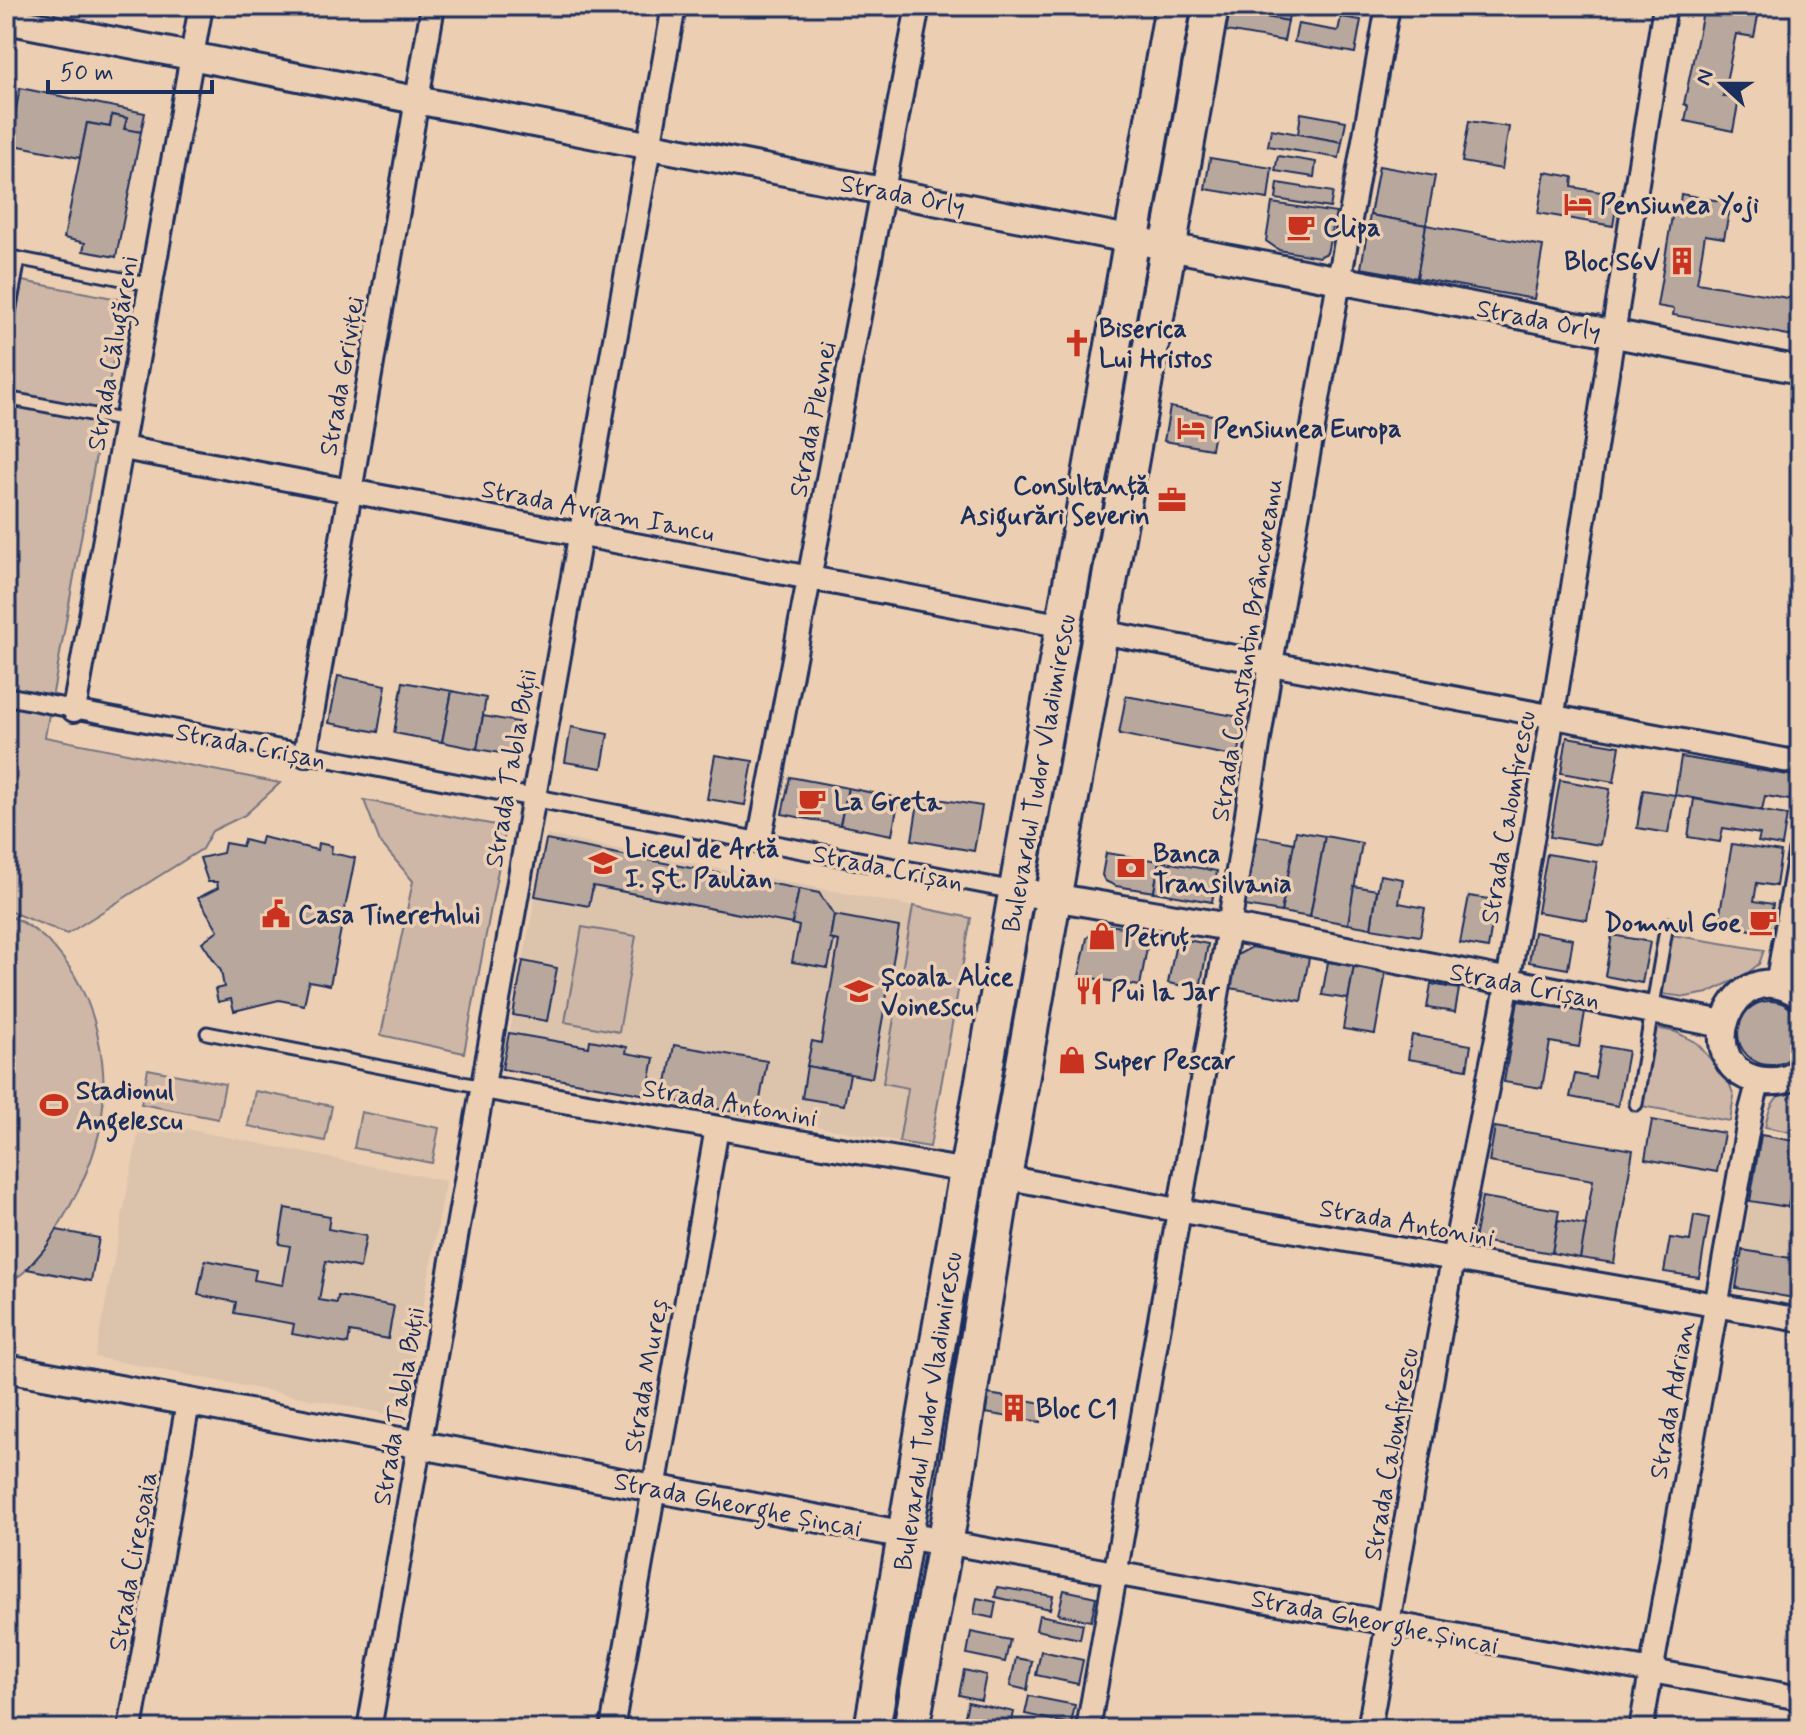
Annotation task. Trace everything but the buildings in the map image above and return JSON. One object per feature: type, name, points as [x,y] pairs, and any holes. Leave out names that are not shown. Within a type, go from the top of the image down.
[{"type":"main road","name":"Bulevardul Tudor Vladimirescu","points":[[872,1729],[967,1171],[1173,6]]},
{"type":"main road","name":"Bulevardul Tudor Vladimirescu","points":[[911,1729],[1004,1177],[1211,6]]},
{"type":"street","name":"Strada Călugăreni","points":[[74,710],[201,6]]},
{"type":"street","name":"Strada Griviței","points":[[305,755],[433,6]]},
{"type":"street","name":"Strada Tabla Buții","points":[[369,1729],[674,6]]},
{"type":"street","name":"Strada Plevnei","points":[[759,842],[918,6]]},
{"type":"street","name":"Strada Constantin Brâncoveanu","points":[[1088,1729],[1229,927],[1271,663],[1388,6]]},
{"type":"street","name":"Strada Calomfirescu","points":[[1369,1729],[1453,1259],[1508,982],[1665,6]]},
{"type":"street","name":"Strada Orly","points":[[6,20],[1800,370]]},
{"type":"street","name":"Strada Avram Iancu","points":[[123,448],[1064,626]]},
{"type":"street","points":[[1101,632],[1800,763]]},
{"type":"street","name":"Strada Crișan","points":[[6,696],[1017,891],[1229,927],[1723,1024]]},
{"type":"street","points":[[1800,853],[1786,943],[1788,990],[1762,985],[1748,990],[1736,999],[1723,1024],[1724,1048],[1730,1060],[1747,1076],[1759,1080],[1785,1080],[1800,1071]]},
{"type":"street","name":"Strada Adrian","points":[[1641,1729],[1759,1080]]},
{"type":"street","name":"Strada Antonini","points":[[483,1087],[967,1171]]},
{"type":"street","name":"Strada Mureș","points":[[612,1729],[717,1128]]},
{"type":"street","name":"Strada Antonini","points":[[1004,1177],[1800,1320]]},
{"type":"street","name":"Strada Gheorghe Șincai","points":[[6,1368],[1800,1698]]},
{"type":"street","name":"Strada Cireșoaia","points":[[130,1729],[188,1403]]},
{"type":"lane","points":[[6,256],[152,285]]},
{"type":"lane","points":[[6,328],[19,259]]},
{"type":"lane","points":[[6,398],[128,421]]},
{"type":"lane","points":[[1636,1104],[1667,924]]},
{"type":"lane","points":[[207,1033],[483,1087]]},
{"type":"shaded area","points":[[1187,6],[1193,6],[1157,209],[1152,208]]},
{"type":"shaded area","points":[[1137,280],[1146,282],[1052,804],[1043,802]]},
{"type":"shaded area","points":[[22,281],[124,300],[45,737],[280,783],[245,815],[212,831],[202,849],[67,934],[6,910],[6,370]]},
{"type":"shaded area","points":[[364,800],[506,827],[464,1053],[381,1035],[413,881],[380,842]]},
{"type":"shaded area","points":[[547,835],[971,918],[930,1147],[502,1069],[513,1015],[547,1021],[556,968],[523,961]]},
{"type":"shaded area","points":[[913,906],[971,918],[930,1147],[899,1142],[908,1088],[883,1083]]},
{"type":"shaded area","name":"Stadionul Angelescu","points":[[6,914],[33,929],[55,949],[74,974],[97,1031],[104,1093],[95,1149],[75,1197],[39,1256],[24,1272],[6,1283]]},
{"type":"shaded area","points":[[582,927],[636,936],[619,1032],[565,1022]]},
{"type":"shaded area","points":[[1672,935],[1764,950],[1759,964],[1745,975],[1708,993],[1686,997],[1662,994]]},
{"type":"shaded area","points":[[1655,1028],[1676,1032],[1697,1043],[1728,1080],[1734,1096],[1730,1121],[1641,1106]]},
{"type":"shaded area","points":[[148,1069],[225,1084],[218,1119],[141,1104]]},
{"type":"shaded area","points":[[1800,1081],[1800,1134],[1765,1127],[1769,1110],[1776,1099]]},
{"type":"shaded area","points":[[255,1091],[332,1106],[325,1141],[248,1126]]},
{"type":"shaded area","points":[[361,1112],[439,1128],[432,1163],[354,1148]]},
{"type":"shaded area","points":[[141,1120],[446,1181],[403,1417],[95,1357]]},
{"type":"shaded area","points":[[1761,1135],[1800,1142],[1800,1299],[1736,1288]]},
{"type":"place","name":"Pensiunea Yoji","points":[[1578,204]]},
{"type":"place","name":"Clipa","points":[[1301,227]]},
{"type":"place","name":"Bloc S6V","points":[[1682,261]]},
{"type":"place","name":"Biserica Lui Hristos","points":[[1077,343]]},
{"type":"place","name":"Pensiunea Europa","points":[[1191,428]]},
{"type":"place","name":"Consultanță Asigurări Severin","points":[[1172,500]]},
{"type":"place","name":"La Greta","points":[[812,801]]},
{"type":"place","name":"Liceul de Artă I. Șt. Paulian","points":[[603,863]]},
{"type":"place","name":"Banca Transilvania","points":[[1131,868]]},
{"type":"place","name":"Casa Tineretului","points":[[276,914]]},
{"type":"place","name":"Domnul Goe","points":[[1763,922]]},
{"type":"place","name":"Petruț","points":[[1102,936]]},
{"type":"place","name":"Școala Alice Voinescu","points":[[859,991]]},
{"type":"place","name":"Pui la Jar","points":[[1089,991]]},
{"type":"place","name":"Super Pescar","points":[[1072,1060]]},
{"type":"place","name":"Stadionul Angelescu","points":[[54,1105]]},
{"type":"place","name":"Bloc C1","points":[[1014,1408]]}]
